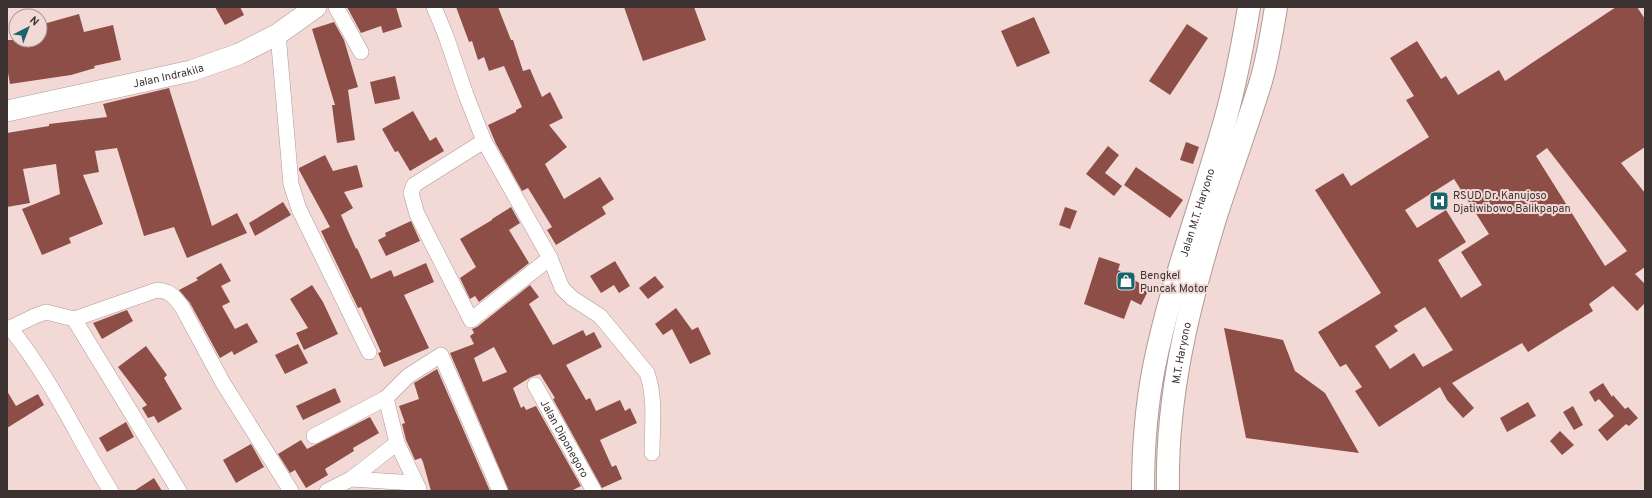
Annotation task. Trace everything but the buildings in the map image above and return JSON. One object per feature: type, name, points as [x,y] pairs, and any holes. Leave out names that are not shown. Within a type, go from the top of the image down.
[{"type":"highway","name":"Jalan M.T. Haryono","points":[[1143,491],[1143,458],[1146,415],[1154,368],[1166,314],[1189,233],[1226,116],[1249,7]]},
{"type":"highway","name":"Jalan M.T. Haryono","points":[[1215,218],[1261,79],[1276,7]]},
{"type":"highway","name":"M.T. Haryono","points":[[1168,491],[1171,418],[1177,366],[1192,298],[1215,218]]},
{"type":"street","name":"Jalan Indrakila","points":[[7,111],[191,71],[239,54],[278,34],[316,7]]},
{"type":"street","points":[[336,7],[361,52]]},
{"type":"street","points":[[434,7],[484,140],[550,258],[562,288],[572,298],[600,316],[647,373],[653,396],[652,453]]},
{"type":"street","points":[[278,34],[291,184],[295,198],[299,210],[369,352]]},
{"type":"street","points":[[484,140],[414,185],[411,193],[418,214],[471,320],[550,258]]},
{"type":"street","points":[[111,491],[98,472],[80,438],[31,356],[8,329],[34,316],[46,312],[74,319],[157,290],[166,291],[174,295],[182,307],[223,383],[291,491]]},
{"type":"street","points":[[74,319],[179,491]]},
{"type":"street","points":[[314,436],[386,398],[408,376],[441,355],[500,491]]},
{"type":"street","name":"Jalan Diponegoro","points":[[535,385],[594,491]]},
{"type":"street","points":[[386,398],[397,443],[417,487]]},
{"type":"street","points":[[327,491],[351,479],[397,443]]},
{"type":"street","points":[[351,479],[417,487]]},
{"type":"place","name":"RSUD Dr. Kanujoso Djatiwibowo Balikpapan","points":[[1439,201]]},
{"type":"place","name":"Bengkel Puncak Motor","points":[[1126,281]]}]
